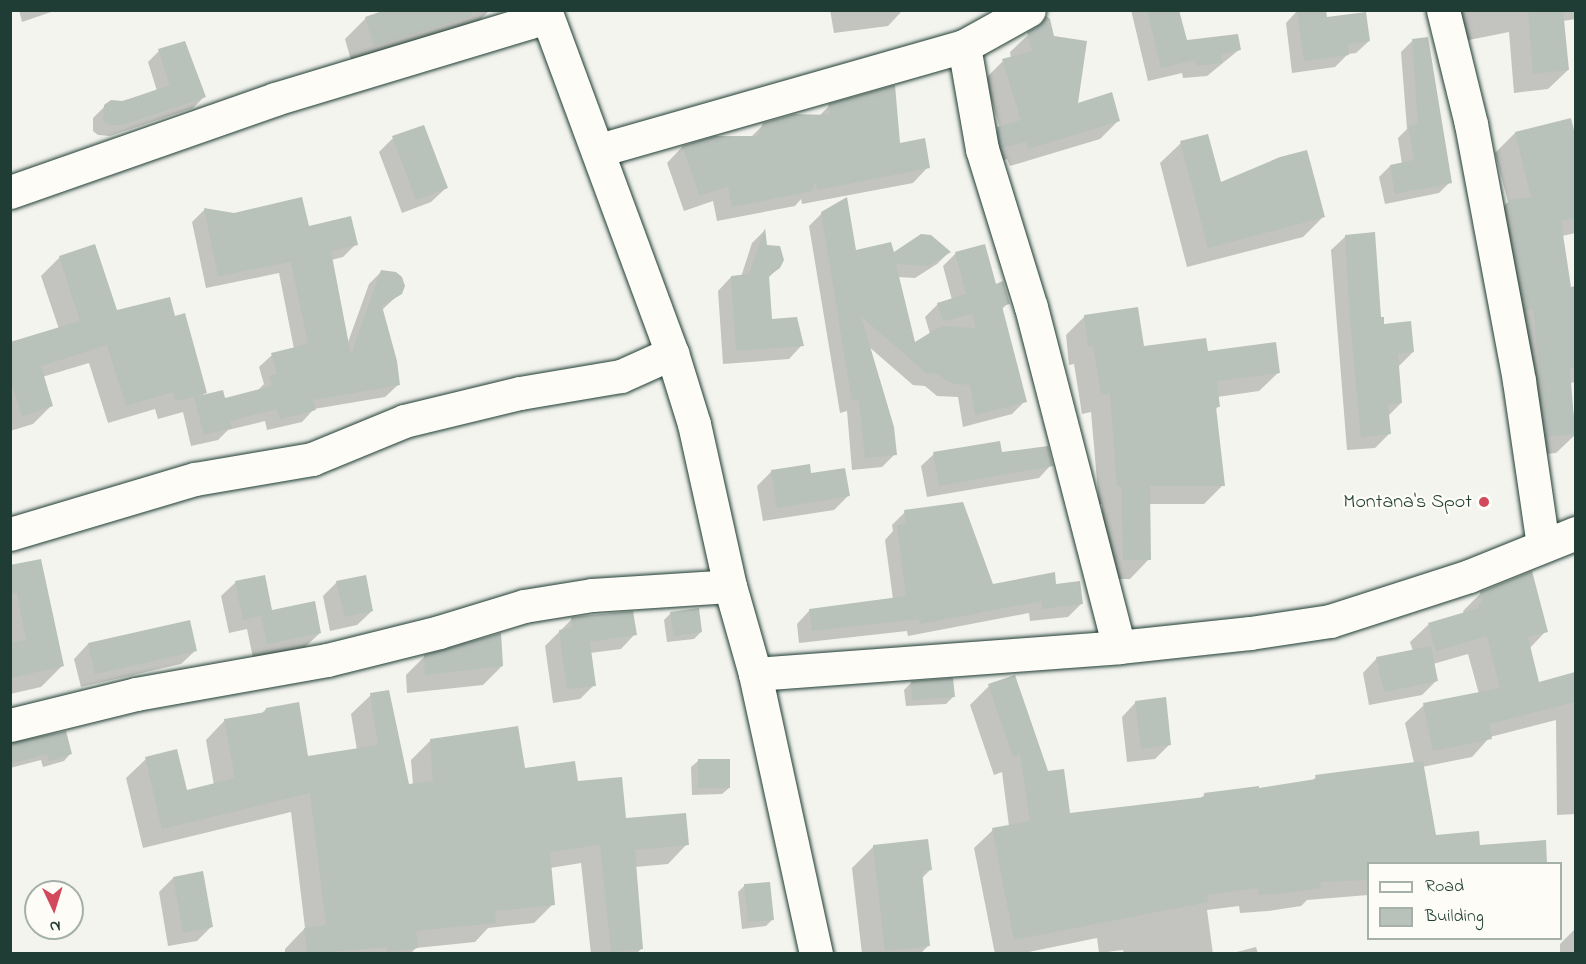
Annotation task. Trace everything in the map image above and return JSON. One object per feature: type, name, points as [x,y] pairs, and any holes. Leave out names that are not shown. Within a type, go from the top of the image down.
[{"type":"street","points":[[599,150],[964,46],[1029,10]]},
{"type":"street","points":[[1443,10],[1472,124],[1519,381],[1543,545]]},
{"type":"street","points":[[10,192],[275,99],[546,14],[599,150],[672,353],[694,424],[730,586],[755,674],[816,954]]},
{"type":"street","points":[[964,46],[982,149],[1031,307],[1119,647]]},
{"type":"street","points":[[10,534],[195,479],[312,459],[404,421],[520,393],[621,376],[672,353]]},
{"type":"street","points":[[755,674],[1119,647],[1250,633],[1330,621],[1469,576],[1575,533]]},
{"type":"street","points":[[10,725],[136,694],[327,660],[439,632],[524,606],[592,595],[730,586]]},
{"type":"building","points":[[385,10],[471,10],[472,16],[374,46],[365,17]]},
{"type":"building","points":[[1147,10],[1179,10],[1187,40],[1238,34],[1241,50],[1221,54],[1222,63],[1196,66],[1195,60],[1161,68]]},
{"type":"building","points":[[1297,10],[1326,10],[1327,17],[1366,12],[1370,41],[1348,44],[1349,55],[1304,61]]},
{"type":"building","points":[[1528,10],[1563,10],[1569,70],[1533,74]]},
{"type":"building","points":[[1046,16],[1050,19],[1054,36],[1087,41],[1078,103],[1112,92],[1120,121],[1028,149],[1026,142],[1001,148],[997,127],[1021,120],[1002,59],[1032,51],[1027,32],[1039,26]]},
{"type":"building","points":[[1428,37],[1452,183],[1395,194],[1390,165],[1414,160],[1408,126],[1418,124],[1412,39]]},
{"type":"building","points":[[185,41],[206,97],[122,125],[110,125],[103,120],[104,105],[111,100],[123,101],[170,85],[158,49]]},
{"type":"building","points":[[895,85],[900,143],[925,138],[930,168],[817,190],[816,182],[812,191],[732,207],[728,186],[700,196],[682,146],[715,136],[758,136],[763,123],[795,114],[830,115],[828,104]]},
{"type":"building","points":[[1571,118],[1575,134],[1575,218],[1561,221],[1571,287],[1575,286],[1575,367],[1570,368],[1575,434],[1547,437],[1533,309],[1525,310],[1508,200],[1531,197],[1515,132]]},
{"type":"building","points":[[424,125],[448,188],[416,200],[392,136]]},
{"type":"building","points":[[1208,134],[1221,182],[1280,157],[1307,150],[1325,217],[1208,248],[1180,141]]},
{"type":"building","points":[[302,197],[309,226],[351,216],[358,245],[331,251],[351,355],[381,270],[396,272],[402,277],[405,286],[402,294],[382,306],[397,361],[400,385],[313,400],[316,410],[280,419],[277,409],[230,421],[232,428],[204,435],[194,397],[223,390],[225,398],[272,386],[269,376],[277,374],[271,353],[308,344],[291,262],[218,276],[204,208],[234,213]]},
{"type":"building","points":[[847,197],[856,250],[891,242],[894,252],[921,234],[931,235],[951,252],[929,266],[896,264],[915,342],[941,326],[976,328],[972,314],[943,321],[937,303],[966,294],[955,252],[985,244],[996,284],[1003,281],[1010,304],[1002,306],[1027,402],[975,415],[970,385],[950,383],[938,374],[926,373],[861,316],[894,427],[897,455],[865,458],[859,399],[852,401],[821,212]]},
{"type":"building","points":[[765,228],[767,245],[780,246],[784,260],[780,268],[769,276],[772,319],[797,317],[804,346],[736,351],[731,276],[749,274]]},
{"type":"building","points":[[1375,232],[1381,317],[1384,317],[1384,324],[1411,321],[1414,352],[1398,354],[1402,403],[1388,404],[1391,434],[1361,437],[1345,235]]},
{"type":"building","points":[[95,244],[117,310],[170,297],[175,316],[185,313],[207,393],[176,401],[173,392],[126,406],[107,345],[41,366],[53,406],[22,416],[10,379],[10,342],[80,321],[59,256]]},
{"type":"building","points":[[1138,307],[1144,346],[1206,338],[1208,351],[1276,342],[1280,373],[1217,381],[1220,407],[1216,407],[1225,486],[1150,486],[1151,560],[1123,560],[1121,486],[1117,486],[1110,394],[1101,395],[1093,346],[1088,346],[1084,315]]},
{"type":"building","points":[[1000,441],[1002,452],[1048,446],[1053,466],[939,486],[933,452]]},
{"type":"building","points":[[810,464],[811,473],[845,468],[850,496],[777,508],[771,470]]},
{"type":"building","points":[[963,502],[993,584],[1055,572],[1056,584],[1080,581],[1083,604],[1042,609],[1042,601],[920,624],[919,619],[812,631],[809,609],[906,596],[897,525],[906,524],[904,510]]},
{"type":"building","points":[[41,559],[64,666],[10,678],[10,643],[26,640],[17,593],[10,594],[10,565]]},
{"type":"building","points":[[1532,571],[1548,632],[1528,637],[1539,682],[1575,672],[1575,702],[1489,724],[1492,739],[1433,751],[1423,703],[1500,688],[1487,636],[1436,651],[1428,623],[1479,608],[1478,604],[1483,603],[1480,592]]},
{"type":"building","points":[[265,575],[272,610],[315,601],[321,633],[267,644],[261,616],[243,620],[235,581]]},
{"type":"building","points":[[366,575],[373,611],[345,617],[336,581]]},
{"type":"building","points":[[699,608],[702,632],[674,636],[670,612]]},
{"type":"building","points":[[633,611],[637,635],[590,642],[596,686],[567,689],[559,630],[572,628],[571,617]]},
{"type":"building","points":[[190,620],[197,651],[95,674],[88,643]]},
{"type":"building","points":[[501,633],[503,666],[425,675],[424,655]]},
{"type":"building","points":[[1431,646],[1438,681],[1384,692],[1376,657]]},
{"type":"building","points":[[1015,675],[1048,771],[1064,769],[1070,813],[1205,797],[1204,793],[1259,786],[1259,788],[1316,779],[1315,775],[1423,761],[1436,835],[1479,831],[1480,845],[1546,840],[1547,862],[1367,862],[1367,880],[1320,882],[1321,888],[1287,893],[1259,895],[1258,888],[1207,895],[1208,902],[1014,940],[992,828],[1030,821],[1020,754],[1013,757],[988,684]]},
{"type":"building","points":[[953,678],[955,697],[912,700],[911,681]]},
{"type":"building","points":[[389,690],[409,784],[433,781],[430,739],[518,726],[525,768],[575,761],[578,781],[622,777],[626,818],[686,813],[689,845],[635,850],[643,949],[611,952],[600,845],[550,852],[555,905],[495,911],[496,923],[416,931],[418,948],[387,952],[387,947],[307,954],[304,928],[326,925],[310,793],[162,829],[145,757],[177,749],[187,790],[235,778],[224,719],[266,712],[266,708],[299,702],[308,756],[378,745],[370,693]]},
{"type":"building","points":[[1166,697],[1171,745],[1141,749],[1135,701]]},
{"type":"building","points":[[66,731],[72,754],[49,761],[47,754],[10,764],[10,743]]},
{"type":"building","points":[[698,759],[730,759],[730,788],[698,788]]},
{"type":"building","points":[[928,839],[932,870],[922,871],[930,946],[885,951],[873,845]]},
{"type":"building","points":[[203,871],[213,927],[183,933],[173,877]]},
{"type":"building","points":[[770,882],[774,920],[748,922],[744,884]]},
{"type":"place","name":"Montana's Spot","points":[[1484,502]]}]
